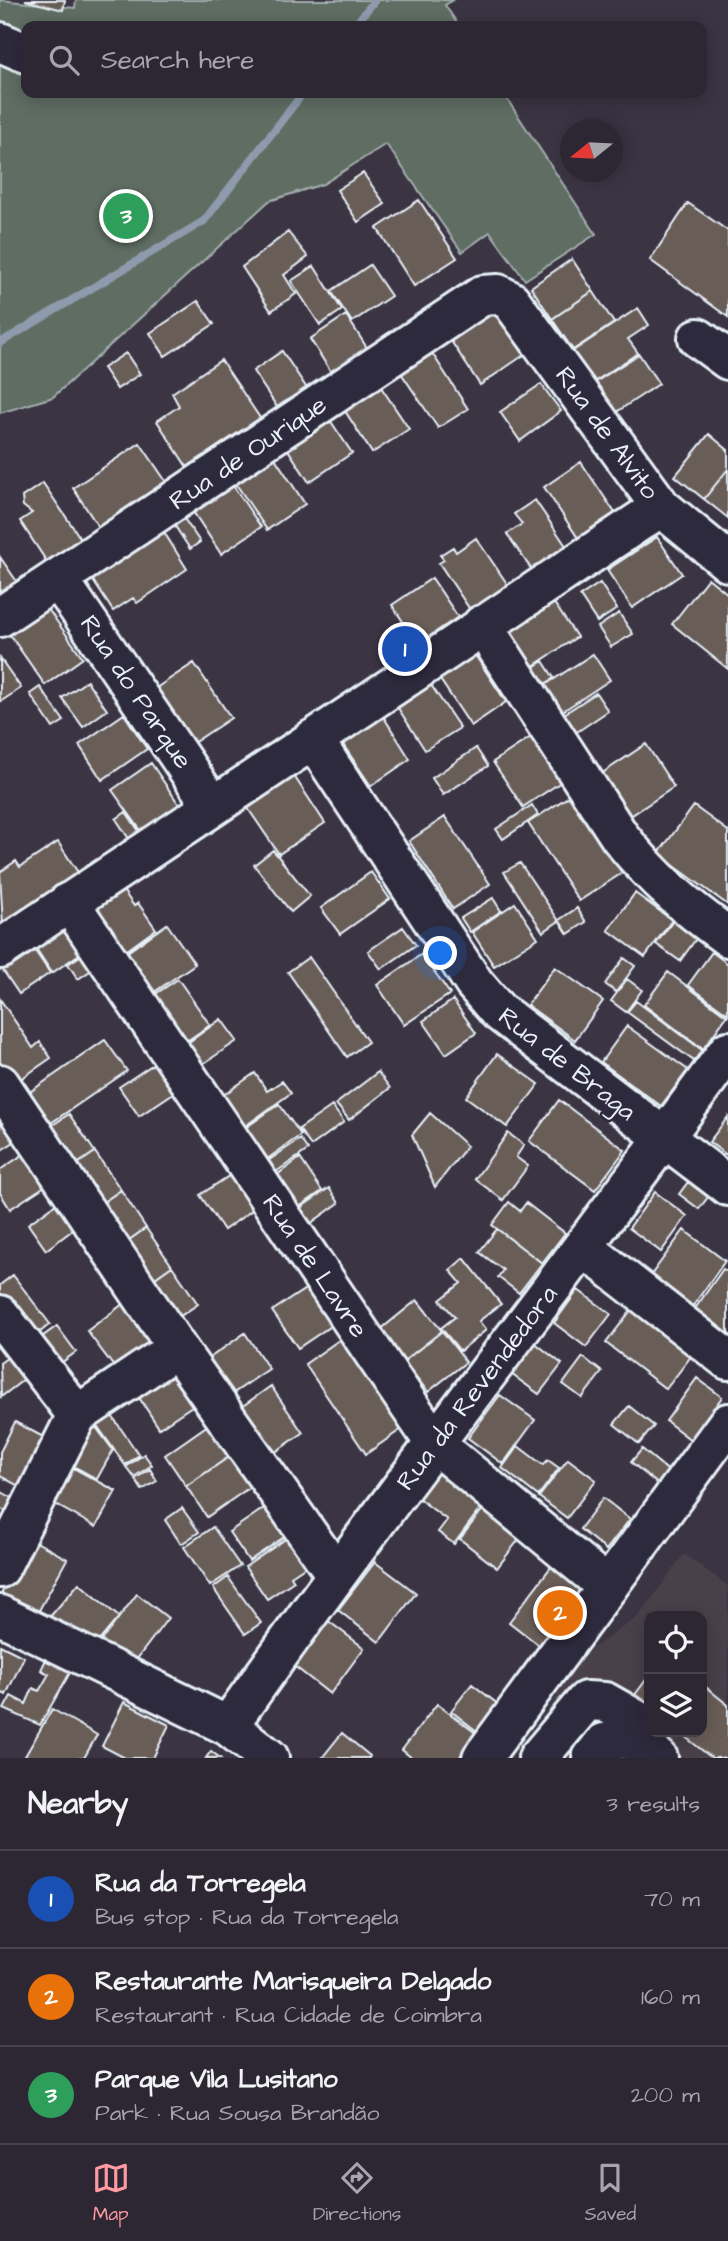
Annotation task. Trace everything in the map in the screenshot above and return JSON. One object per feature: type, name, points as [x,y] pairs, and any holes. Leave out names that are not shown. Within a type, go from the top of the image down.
[{"type":"street","points":[[0,42],[21,51]]},
{"type":"street","name":"Rua de Alvito","points":[[498,294],[511,301],[661,507],[728,562]]},
{"type":"street","name":"Rua de Ourique","points":[[0,617],[483,295],[498,294]]},
{"type":"street","points":[[698,338],[728,360]]},
{"type":"street","points":[[0,949],[661,507]]},
{"type":"street","name":"Rua do Parque","points":[[59,580],[212,805]]},
{"type":"street","points":[[482,625],[620,837],[644,868],[669,893],[728,937]]},
{"type":"street","name":"Rua de Braga","points":[[313,739],[474,983],[498,1011],[728,1185]]},
{"type":"street","name":"Rua de Lavre","points":[[69,902],[436,1445],[608,1587]]},
{"type":"street","name":"Rua da Revendedora","points":[[228,1726],[335,1573],[436,1445],[728,1051]]},
{"type":"street","points":[[0,1084],[177,1348],[335,1573]]},
{"type":"street","points":[[583,1247],[728,1360]]},
{"type":"street","points":[[0,1315],[77,1415]]},
{"type":"street","points":[[0,1568],[77,1415],[177,1348]]},
{"type":"street","points":[[482,1758],[728,1423]]},
{"type":"street","points":[[0,1615],[228,1726],[269,1758]]},
{"type":"street","points":[[538,1758],[586,1701],[605,1702],[644,1724]]},
{"type":"street","points":[[661,1737],[671,1745],[673,1758]]},
{"type":"street","points":[[592,1758],[604,1743],[627,1738],[657,1758]]},
{"type":"shaded area","points":[[684,1554],[728,1586],[728,1758],[520,1758],[580,1657],[639,1616]]},
{"type":"green space","points":[[0,0],[75,8],[76,0],[453,0],[445,5],[456,21],[21,21],[21,98],[506,98],[596,234],[525,280],[490,232],[462,252],[386,144],[323,184],[269,201],[53,397],[0,413]]},
{"type":"building","points":[[25,0],[65,0],[63,10]]},
{"type":"building","points":[[363,173],[385,204],[358,222],[337,190]]},
{"type":"building","points":[[419,200],[457,258],[414,286],[377,228]]},
{"type":"building","points":[[688,203],[728,231],[728,317],[650,260]]},
{"type":"building","points":[[288,232],[308,257],[284,275],[296,294],[271,311],[242,267]]},
{"type":"building","points":[[572,259],[593,291],[552,319],[531,287]]},
{"type":"building","points":[[370,265],[391,296],[352,322],[331,291]]},
{"type":"building","points":[[314,266],[342,310],[320,325],[291,281]]},
{"type":"building","points":[[593,291],[614,323],[573,350],[552,319]]},
{"type":"building","points":[[198,301],[214,324],[165,356],[150,333]]},
{"type":"building","points":[[638,308],[649,325],[628,339],[638,353],[594,382],[573,351]]},
{"type":"building","points":[[496,311],[524,355],[480,385],[451,341]]},
{"type":"building","points":[[346,315],[369,351],[333,375],[310,339]]},
{"type":"building","points":[[282,351],[308,390],[279,410],[253,371]]},
{"type":"building","points":[[126,353],[140,374],[117,389],[103,368]]},
{"type":"building","points":[[432,353],[468,409],[438,428],[401,373]]},
{"type":"building","points":[[639,354],[659,384],[615,413],[594,383]]},
{"type":"building","points":[[221,360],[260,418],[187,467],[157,421],[179,406],[172,393]]},
{"type":"building","points":[[541,384],[561,411],[520,441],[500,412]]},
{"type":"building","points":[[381,387],[409,429],[372,453],[345,411]]},
{"type":"building","points":[[328,417],[352,453],[309,482],[285,445]]},
{"type":"building","points":[[709,434],[728,450],[728,469],[704,499],[675,476]]},
{"type":"building","points":[[140,443],[169,486],[101,531],[73,488]]},
{"type":"building","points":[[273,455],[305,504],[267,530],[234,481]]},
{"type":"building","points":[[581,462],[615,513],[578,538],[544,487]]},
{"type":"building","points":[[728,469],[728,518],[704,499]]},
{"type":"building","points":[[43,483],[83,542],[49,565],[20,521],[32,513],[23,506],[22,497]]},
{"type":"building","points":[[232,484],[261,527],[221,554],[192,510]]},
{"type":"building","points":[[535,500],[566,546],[532,570],[507,534],[522,524],[514,514]]},
{"type":"building","points":[[183,517],[200,542],[190,549],[173,523]]},
{"type":"building","points":[[162,529],[187,569],[137,603],[133,598],[113,611],[90,576]]},
{"type":"building","points":[[657,537],[682,574],[632,608],[607,570]]},
{"type":"building","points":[[476,538],[508,585],[471,611],[439,563],[444,560],[440,555],[453,547],[456,552]]},
{"type":"building","points":[[0,557],[20,586],[0,601]]},
{"type":"building","points":[[432,578],[458,617],[418,644],[392,605]]},
{"type":"building","points":[[708,578],[728,594],[728,669],[672,624]]},
{"type":"building","points":[[600,583],[617,609],[597,622],[580,596]]},
{"type":"building","points":[[554,603],[577,637],[530,668],[507,633]]},
{"type":"building","points":[[48,609],[83,658],[45,685],[10,635]]},
{"type":"building","points":[[619,613],[633,634],[611,647],[598,627]]},
{"type":"building","points":[[593,654],[610,680],[560,713],[542,687]]},
{"type":"building","points":[[475,655],[506,702],[471,726],[439,678]]},
{"type":"building","points":[[0,658],[21,688],[0,702]]},
{"type":"building","points":[[543,661],[554,678],[542,686],[530,669]]},
{"type":"building","points":[[194,663],[231,718],[190,745],[153,690]]},
{"type":"building","points":[[87,681],[107,710],[83,727],[62,698]]},
{"type":"building","points":[[431,685],[460,728],[425,750],[398,708]]},
{"type":"building","points":[[40,687],[64,721],[53,728],[30,694]]},
{"type":"building","points":[[596,693],[608,711],[574,734],[561,716]]},
{"type":"building","points":[[124,714],[147,749],[102,780],[79,745]]},
{"type":"building","points":[[383,716],[410,759],[371,786],[342,743]]},
{"type":"building","points":[[531,737],[561,782],[523,807],[493,762]]},
{"type":"building","points":[[646,744],[674,787],[626,819],[598,776]]},
{"type":"building","points":[[476,748],[488,766],[443,795],[432,778]]},
{"type":"building","points":[[151,763],[180,806],[142,832],[112,790]]},
{"type":"building","points":[[294,776],[325,823],[279,854],[247,807]]},
{"type":"building","points":[[571,795],[622,873],[579,901],[528,823]]},
{"type":"building","points":[[532,805],[538,815],[503,839],[496,829]]},
{"type":"building","points":[[694,806],[728,831],[728,905],[658,854]]},
{"type":"building","points":[[126,812],[141,834],[131,842],[116,819]]},
{"type":"building","points":[[445,817],[490,884],[453,909],[409,841]]},
{"type":"building","points":[[58,842],[79,874],[3,926],[0,872],[16,861],[20,867]]},
{"type":"building","points":[[273,850],[310,896],[291,912],[254,865]]},
{"type":"building","points":[[520,863],[559,921],[543,932],[504,872]]},
{"type":"building","points":[[371,872],[390,899],[340,934],[321,908]]},
{"type":"building","points":[[122,889],[134,906],[138,903],[156,929],[119,956],[88,913]]},
{"type":"building","points":[[635,893],[672,920],[645,957],[608,930]]},
{"type":"building","points":[[493,898],[501,911],[470,932],[461,918]]},
{"type":"building","points":[[515,903],[538,938],[494,966],[472,932]]},
{"type":"building","points":[[577,908],[586,922],[568,934],[559,920]]},
{"type":"building","points":[[673,921],[696,939],[680,961],[656,944]]},
{"type":"building","points":[[62,924],[81,953],[52,973],[33,944]]},
{"type":"building","points":[[167,924],[195,964],[147,997],[119,958]]},
{"type":"building","points":[[403,927],[416,945],[381,969],[368,951]]},
{"type":"building","points":[[31,945],[50,973],[19,994],[0,966]]},
{"type":"building","points":[[712,952],[728,964],[728,1014],[688,985]]},
{"type":"building","points":[[83,954],[93,969],[78,979],[68,964]]},
{"type":"building","points":[[422,954],[450,994],[404,1025],[377,985]]},
{"type":"building","points":[[309,957],[368,1042],[347,1057],[288,972]]},
{"type":"building","points":[[624,958],[635,966],[616,992],[605,984]]},
{"type":"building","points":[[555,967],[603,1001],[575,1040],[527,1005]]},
{"type":"building","points":[[668,972],[727,1016],[703,1049],[644,1005]]},
{"type":"building","points":[[178,979],[210,1025],[181,1045],[148,999]]},
{"type":"building","points":[[627,979],[642,990],[626,1012],[611,1001]]},
{"type":"building","points":[[0,999],[33,1048],[40,1042],[51,1058],[12,1085],[0,1067]]},
{"type":"building","points":[[453,1000],[476,1033],[446,1054],[423,1021]]},
{"type":"building","points":[[636,1001],[702,1050],[694,1061],[627,1012]]},
{"type":"building","points":[[221,1019],[237,1041],[197,1068],[182,1047]]},
{"type":"building","points":[[627,1026],[688,1070],[661,1106],[601,1062]]},
{"type":"building","points":[[105,1040],[127,1071],[45,1127],[24,1096]]},
{"type":"building","points":[[497,1054],[539,1084],[507,1127],[466,1097]]},
{"type":"building","points":[[155,1063],[175,1092],[139,1116],[119,1087]]},
{"type":"building","points":[[378,1072],[390,1088],[349,1120],[336,1104]]},
{"type":"building","points":[[255,1073],[267,1091],[282,1081],[291,1093],[241,1129],[219,1098]]},
{"type":"building","points":[[559,1100],[625,1150],[595,1190],[529,1141]]},
{"type":"building","points":[[279,1104],[301,1135],[263,1162],[241,1131]]},
{"type":"building","points":[[332,1106],[344,1122],[311,1146],[299,1129]]},
{"type":"building","points":[[430,1113],[467,1146],[435,1187],[412,1135]]},
{"type":"building","points":[[69,1114],[95,1152],[70,1169],[44,1131]]},
{"type":"building","points":[[728,1117],[728,1156],[709,1142]]},
{"type":"building","points":[[0,1121],[14,1142],[0,1151]]},
{"type":"building","points":[[508,1133],[524,1145],[516,1157],[528,1166],[503,1200],[475,1179]]},
{"type":"building","points":[[300,1139],[308,1150],[273,1174],[265,1163]]},
{"type":"building","points":[[95,1152],[121,1190],[96,1207],[70,1169]]},
{"type":"building","points":[[24,1154],[45,1186],[10,1209],[0,1193],[0,1170]]},
{"type":"building","points":[[300,1158],[322,1191],[292,1212],[270,1180]]},
{"type":"building","points":[[235,1172],[258,1206],[224,1230],[200,1195]]},
{"type":"building","points":[[688,1182],[708,1197],[699,1209],[679,1194]]},
{"type":"building","points":[[329,1188],[339,1203],[304,1228],[293,1213]]},
{"type":"building","points":[[121,1190],[146,1228],[122,1245],[96,1207]]},
{"type":"building","points":[[655,1192],[687,1216],[661,1252],[629,1228]]},
{"type":"building","points":[[509,1202],[520,1211],[526,1203],[565,1233],[542,1263],[492,1225]]},
{"type":"building","points":[[56,1204],[74,1229],[46,1250],[28,1224]]},
{"type":"building","points":[[146,1228],[172,1266],[148,1283],[122,1245]]},
{"type":"building","points":[[497,1229],[542,1263],[519,1293],[498,1277],[503,1270],[479,1252]]},
{"type":"building","points":[[684,1230],[725,1261],[690,1310],[648,1279]]},
{"type":"building","points":[[464,1258],[501,1304],[479,1321],[486,1330],[460,1351],[441,1328],[455,1317],[440,1300],[461,1283],[450,1270]]},
{"type":"building","points":[[172,1266],[198,1304],[173,1321],[148,1283]]},
{"type":"building","points":[[723,1269],[728,1272],[728,1335],[694,1310]]},
{"type":"building","points":[[13,1275],[50,1324],[34,1337],[0,1293],[0,1285]]},
{"type":"building","points":[[307,1288],[332,1325],[298,1348],[272,1311]]},
{"type":"building","points":[[578,1290],[611,1314],[586,1347],[554,1323]]},
{"type":"building","points":[[417,1300],[442,1331],[404,1361],[380,1330]]},
{"type":"building","points":[[123,1304],[154,1345],[118,1372],[87,1331]]},
{"type":"building","points":[[632,1309],[692,1355],[666,1389],[606,1343]]},
{"type":"building","points":[[57,1326],[76,1352],[54,1368],[35,1342]]},
{"type":"building","points":[[442,1331],[466,1362],[428,1392],[404,1361]]},
{"type":"building","points":[[245,1333],[269,1369],[232,1394],[208,1359]]},
{"type":"building","points":[[342,1338],[403,1428],[366,1454],[305,1364]]},
{"type":"building","points":[[534,1342],[562,1364],[539,1394],[511,1374]]},
{"type":"building","points":[[15,1352],[31,1374],[1,1397],[0,1363]]},
{"type":"building","points":[[583,1357],[602,1372],[582,1398],[563,1384]]},
{"type":"building","points":[[174,1372],[195,1404],[159,1428],[138,1396]]},
{"type":"building","points":[[697,1378],[722,1397],[691,1440],[666,1421]]},
{"type":"building","points":[[271,1386],[303,1433],[268,1457],[237,1410]]},
{"type":"building","points":[[500,1395],[535,1420],[503,1464],[468,1438]]},
{"type":"building","points":[[629,1406],[654,1426],[639,1444],[614,1424]]},
{"type":"building","points":[[108,1410],[139,1455],[125,1465],[93,1420]]},
{"type":"building","points":[[15,1422],[49,1440],[24,1489],[0,1476],[0,1452]]},
{"type":"building","points":[[92,1422],[113,1450],[97,1479],[70,1464]]},
{"type":"building","points":[[208,1425],[229,1457],[186,1486],[165,1455]]},
{"type":"building","points":[[518,1446],[543,1465],[548,1460],[559,1468],[538,1496],[502,1468]]},
{"type":"building","points":[[642,1449],[671,1473],[660,1486],[631,1462]]},
{"type":"building","points":[[144,1454],[152,1465],[134,1477],[126,1467]]},
{"type":"building","points":[[229,1457],[250,1487],[207,1517],[186,1486]]},
{"type":"building","points":[[568,1459],[596,1480],[567,1518],[539,1497]]},
{"type":"building","points":[[70,1466],[116,1491],[96,1527],[51,1502]]},
{"type":"building","points":[[150,1469],[157,1481],[142,1490],[135,1479]]},
{"type":"building","points":[[438,1471],[483,1505],[454,1544],[438,1532],[447,1520],[418,1498]]},
{"type":"building","points":[[0,1491],[18,1501],[10,1514],[0,1508]]},
{"type":"building","points":[[603,1498],[630,1519],[606,1550],[580,1529]]},
{"type":"building","points":[[270,1504],[290,1533],[249,1561],[229,1532]]},
{"type":"building","points":[[182,1508],[199,1532],[181,1544],[165,1520]]},
{"type":"building","points":[[483,1509],[520,1538],[497,1568],[460,1539]]},
{"type":"building","points":[[213,1527],[240,1566],[210,1586],[184,1547]]},
{"type":"building","points":[[287,1538],[306,1566],[291,1576],[294,1581],[267,1599],[245,1567]]},
{"type":"building","points":[[31,1539],[67,1559],[36,1616],[0,1596]]},
{"type":"building","points":[[375,1562],[416,1593],[379,1642],[338,1610]]},
{"type":"building","points":[[554,1563],[585,1586],[540,1646],[509,1622]]},
{"type":"building","points":[[228,1577],[261,1623],[245,1634],[213,1588]]},
{"type":"building","points":[[79,1583],[119,1617],[94,1647],[67,1624],[61,1631],[48,1619]]},
{"type":"building","points":[[137,1594],[168,1618],[130,1668],[99,1644]]},
{"type":"building","points":[[327,1620],[364,1648],[330,1694],[293,1665]]},
{"type":"building","points":[[0,1645],[24,1657],[6,1695],[0,1692]]},
{"type":"building","points":[[46,1659],[71,1671],[40,1725],[4,1709],[11,1696],[26,1704],[33,1688],[39,1691],[49,1674],[41,1670]]},
{"type":"building","points":[[644,1683],[644,1704],[634,1696]]},
{"type":"building","points":[[472,1684],[499,1705],[478,1732],[451,1711]]},
{"type":"building","points":[[707,1688],[728,1705],[728,1758],[712,1758],[685,1737],[707,1737]]},
{"type":"building","points":[[124,1702],[169,1725],[153,1758],[125,1758],[102,1746]]},
{"type":"building","points":[[437,1704],[477,1734],[459,1758],[412,1758],[402,1750]]},
{"type":"building","points":[[52,1709],[97,1735],[84,1758],[24,1758]]},
{"type":"building","points":[[342,1733],[370,1756],[369,1758],[322,1758]]},
{"type":"building","points":[[211,1751],[220,1758],[206,1758]]},
{"type":"waterway","points":[[358,21],[375,0]]},
{"type":"waterway","points":[[0,343],[204,221],[299,98]]},
{"type":"place","name":"Parque Vila Lusitano","points":[[126,216]]},
{"type":"place","name":"Rua da Torregela","points":[[405,649]]},
{"type":"place","name":"Restaurante Marisqueira Delgado","points":[[560,1613]]}]
